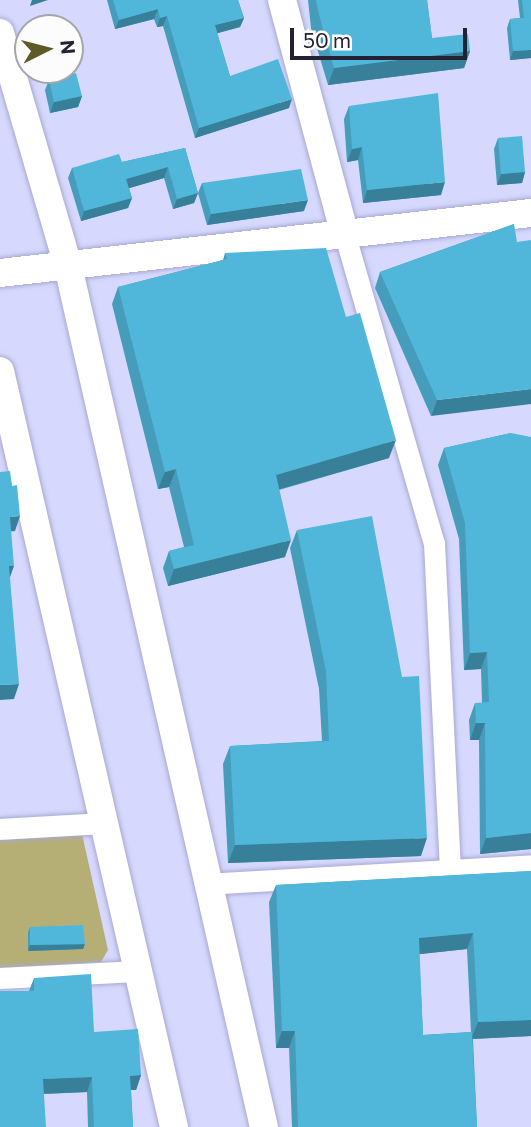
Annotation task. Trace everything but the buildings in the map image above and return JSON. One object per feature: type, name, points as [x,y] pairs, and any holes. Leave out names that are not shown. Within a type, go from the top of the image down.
[{"type":"street","points":[[282,0],[344,232],[434,543],[450,869]]},
{"type":"street","points":[[0,33],[68,266],[206,884],[264,1127]]},
{"type":"street","points":[[0,273],[344,232],[531,213]]},
{"type":"street","points":[[0,371],[174,1127]]},
{"type":"street","points":[[0,829],[103,823]]},
{"type":"street","points":[[206,884],[531,865]]},
{"type":"street","points":[[0,978],[137,971]]},
{"type":"shaded area","points":[[82,834],[108,950],[101,962],[0,968],[0,839]]}]
